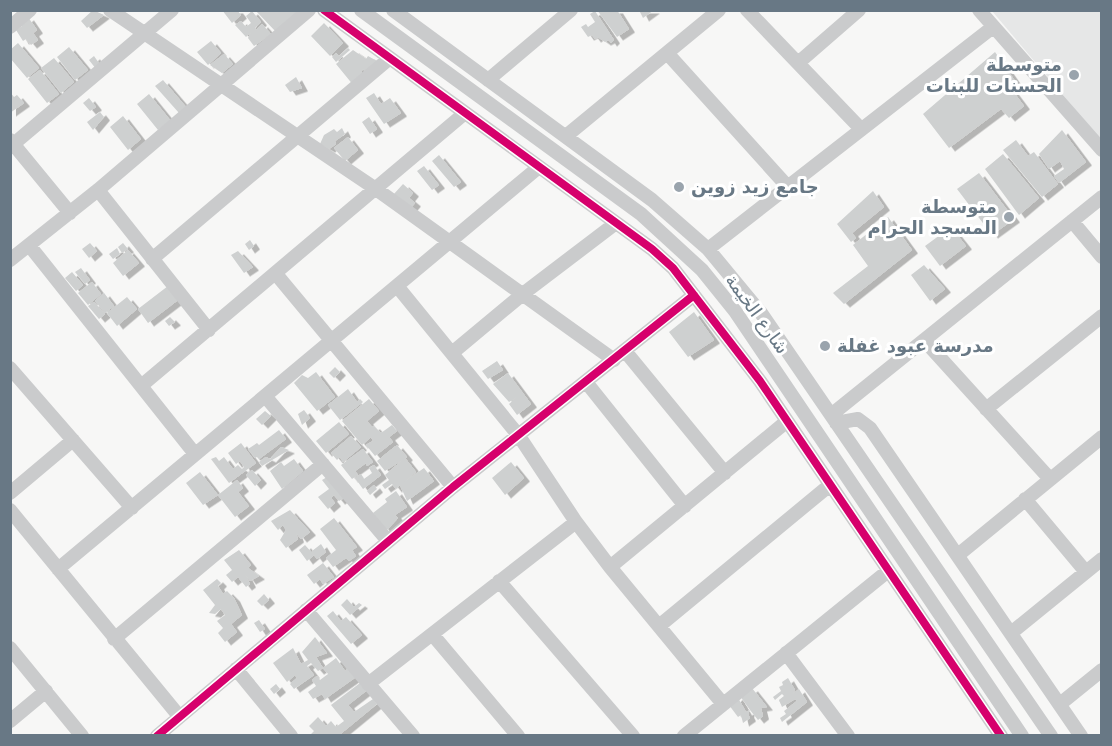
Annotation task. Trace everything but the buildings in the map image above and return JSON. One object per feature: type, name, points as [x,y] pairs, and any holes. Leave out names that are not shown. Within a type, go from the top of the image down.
[{"type":"street","points":[[10,27],[30,10]]},
{"type":"street","points":[[110,10],[142,34],[376,189],[524,293],[614,360]]},
{"type":"street","points":[[70,213],[12,144],[172,10]]},
{"type":"street","points":[[10,260],[98,190],[309,10]]},
{"type":"street","points":[[324,10],[666,262],[760,381],[1001,735]]},
{"type":"street","name":"شارع الخيمة","points":[[361,10],[641,214],[702,270],[775,371],[1022,735]]},
{"type":"street","points":[[488,80],[571,10]]},
{"type":"street","points":[[566,136],[719,10]]},
{"type":"street","points":[[747,10],[861,129]]},
{"type":"street","points":[[798,63],[859,10]]},
{"type":"street","points":[[979,10],[1101,150]]},
{"type":"street","name":"شارع الخيمة","points":[[400,12],[488,80],[652,200],[708,249],[761,313],[1051,735]]},
{"type":"street","points":[[708,249],[993,27]]},
{"type":"street","points":[[667,53],[788,186]]},
{"type":"street","points":[[152,259],[390,58]]},
{"type":"street","points":[[141,386],[465,113]]},
{"type":"street","points":[[58,569],[539,167]]},
{"type":"street","points":[[98,190],[209,330]]},
{"type":"street","points":[[833,419],[924,340],[1101,197]]},
{"type":"street","points":[[1072,221],[1101,257]]},
{"type":"street","points":[[452,353],[524,293],[616,223]]},
{"type":"street","points":[[29,245],[195,454]]},
{"type":"street","points":[[276,274],[453,487]]},
{"type":"street","points":[[397,286],[519,436],[576,522],[610,567],[723,704]]},
{"type":"street","points":[[165,733],[179,716],[453,487],[694,295]]},
{"type":"street","points":[[986,409],[1101,316]]},
{"type":"street","points":[[924,340],[1050,479]]},
{"type":"street","points":[[626,351],[725,473]]},
{"type":"street","points":[[11,369],[132,508]]},
{"type":"street","points":[[760,381],[775,371]]},
{"type":"street","points":[[586,382],[685,506]]},
{"type":"street","points":[[265,396],[388,541]]},
{"type":"street","points":[[833,419],[858,419],[867,423],[1081,735]]},
{"type":"street","points":[[610,567],[786,422]]},
{"type":"street","points":[[958,555],[1101,437]]},
{"type":"street","points":[[10,492],[73,440]]},
{"type":"street","points":[[833,457],[851,464],[856,460],[857,453]]},
{"type":"street","points":[[114,639],[323,464]]},
{"type":"street","points":[[659,626],[830,485]]},
{"type":"street","points":[[1025,499],[1086,572]]},
{"type":"street","points":[[10,510],[179,716]]},
{"type":"street","points":[[889,539],[892,521],[899,519],[905,523]]},
{"type":"street","points":[[368,684],[576,522]]},
{"type":"street","points":[[1011,633],[1101,559]]},
{"type":"street","points":[[684,735],[888,571]]},
{"type":"street","points":[[500,581],[633,735]]},
{"type":"street","points":[[306,610],[413,735]]},
{"type":"street","points":[[980,632],[1000,617]]},
{"type":"street","points":[[432,634],[518,735]]},
{"type":"street","points":[[10,648],[82,735]]},
{"type":"street","points":[[786,653],[843,734]]},
{"type":"street","points":[[236,669],[291,735]]},
{"type":"street","points":[[1060,704],[1101,670]]},
{"type":"street","points":[[10,720],[46,691]]},
{"type":"shaded area","name":"متوسطة الحسنات للبنات","points":[[992,11],[1101,11],[1101,140]]},
{"type":"cycle path","points":[[324,10],[652,249],[673,268],[760,381],[1001,736]]},
{"type":"cycle path","points":[[157,736],[453,487],[694,295]]},
{"type":"place","name":"متوسطة الحسنات للبنات","points":[[1074,75]]},
{"type":"place","name":"جامع زيد زوين","points":[[679,187]]},
{"type":"place","name":"متوسطة المسجد الحرام","points":[[1009,217]]},
{"type":"place","name":"مدرسة عبود غفلة","points":[[825,346]]}]
